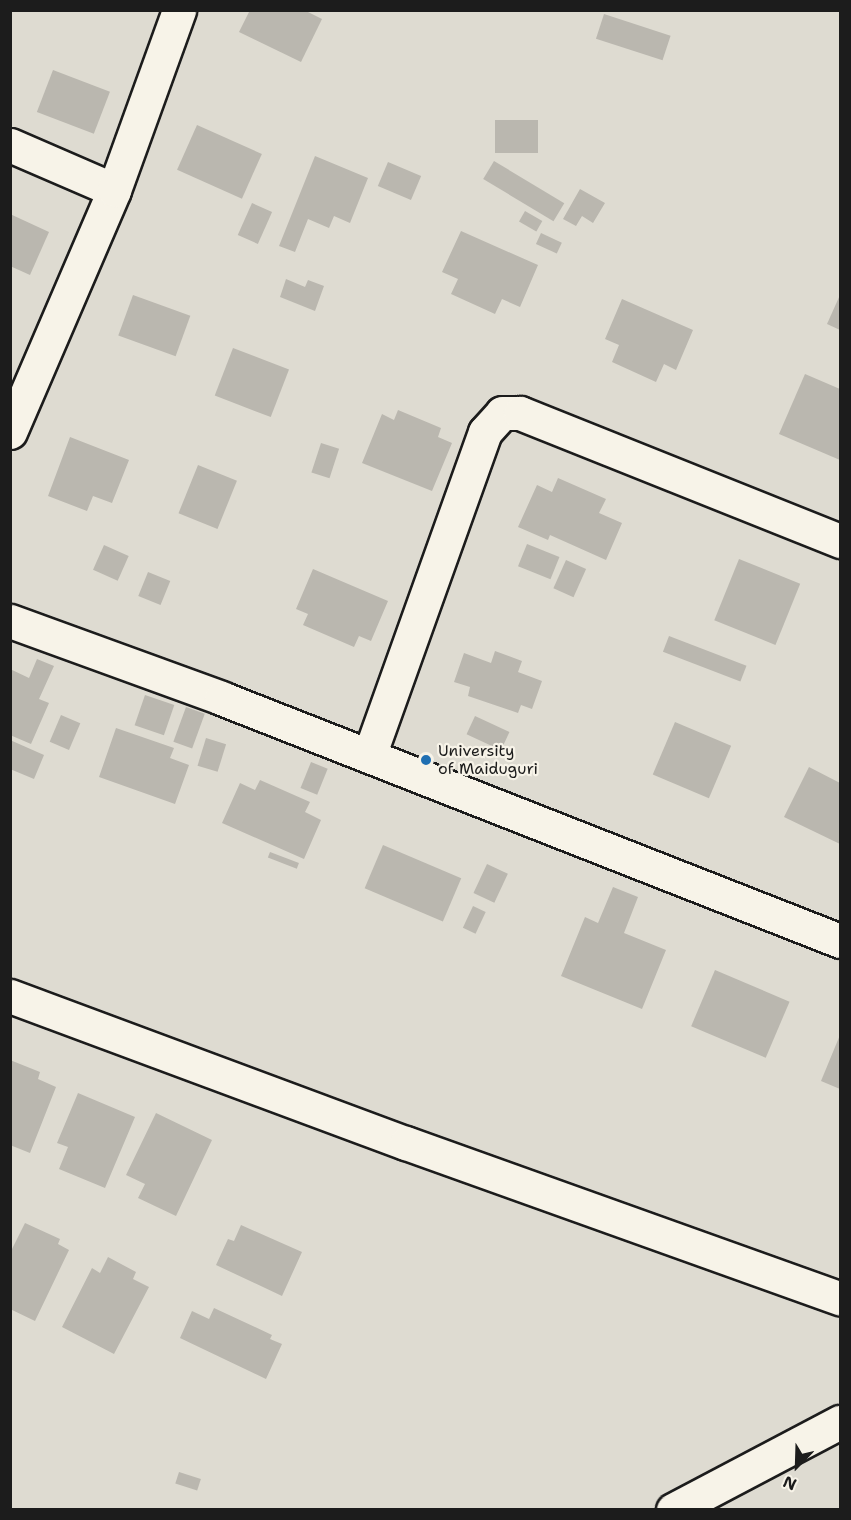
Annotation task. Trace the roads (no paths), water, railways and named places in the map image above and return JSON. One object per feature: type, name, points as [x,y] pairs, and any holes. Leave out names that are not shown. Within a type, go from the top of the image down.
[{"type":"street","points":[[10,432],[114,190],[179,10]]},
{"type":"street","points":[[10,145],[114,190]]},
{"type":"street","points":[[369,756],[485,432],[502,413],[520,413],[840,541]]},
{"type":"street","points":[[10,621],[221,698],[840,941]]},
{"type":"street","points":[[10,996],[429,1151],[840,1298]]},
{"type":"street","points":[[673,1509],[840,1422]]},
{"type":"place","name":"University of Maiduguri","points":[[426,760]]}]
